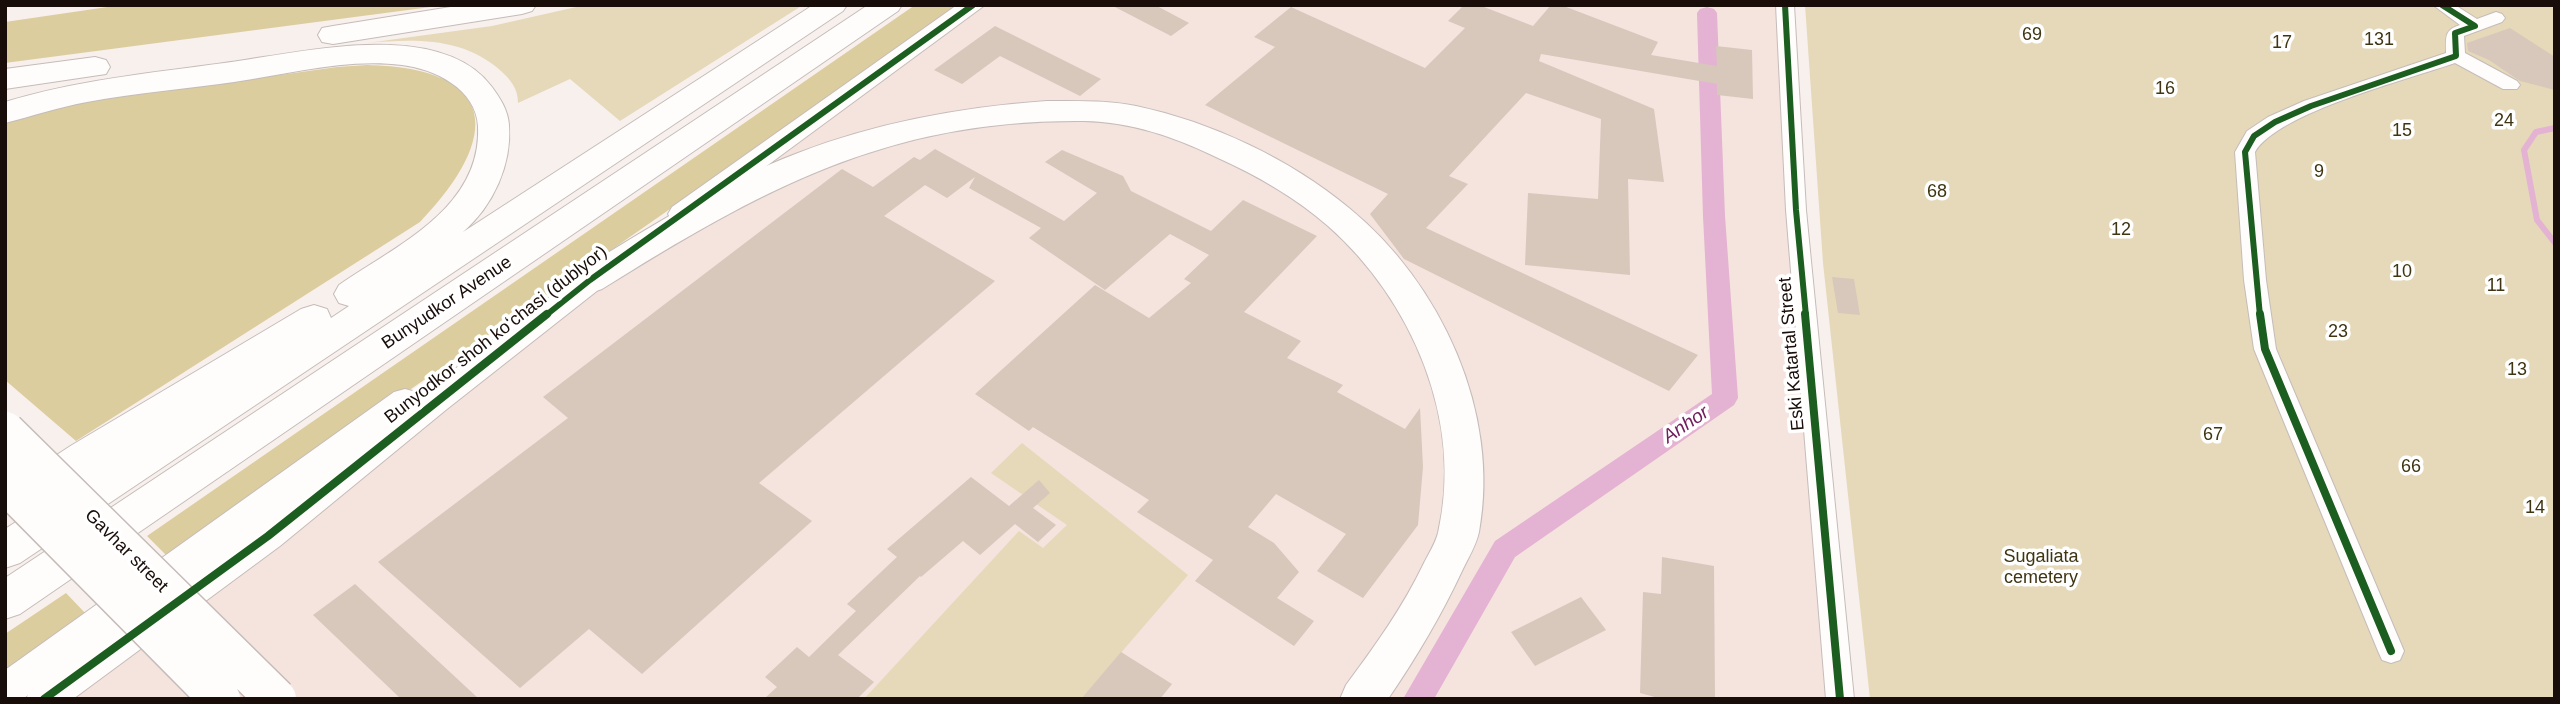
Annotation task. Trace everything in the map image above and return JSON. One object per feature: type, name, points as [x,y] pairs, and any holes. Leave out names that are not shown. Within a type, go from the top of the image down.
[{"type":"main road","points":[[5,79],[426,22],[522,5]]},
{"type":"main road","name":"Bunyudkor Avenue","points":[[5,551],[833,5]]},
{"type":"main road","name":"Bunyudkor Avenue","points":[[5,601],[888,5]]},
{"type":"main road","points":[[5,113],[54,98],[345,56],[405,55],[457,73],[486,96],[496,122],[493,153],[477,196],[455,220],[327,311]]},
{"type":"main road","points":[[590,280],[707,209],[776,174],[917,128],[1029,112],[1088,110],[1137,116],[1187,131],[1241,155],[1314,197],[1354,230],[1387,266],[1413,306],[1435,349],[1463,436],[1464,478],[1457,535],[1432,593],[1397,650],[1362,699]]},
{"type":"main road","points":[[5,509],[86,456],[327,311],[572,177]]},
{"type":"main road","name":"Gavhar street","points":[[5,432],[276,699]]},
{"type":"main road","name":"Gavhar street","points":[[5,482],[220,699]]},
{"type":"street","name":"Bunyodkor shoh koʻchasi (dublyor)","points":[[5,691],[423,388],[590,280],[974,5]]},
{"type":"street","name":"Eski Katartal Street","points":[[1785,5],[1797,223],[1840,699]]},
{"type":"street","points":[[2442,5],[2476,26]]},
{"type":"street","points":[[2456,56],[2455,33],[2496,18]]},
{"type":"street","points":[[2391,651],[2265,349],[2255,280],[2245,152],[2254,136],[2275,122],[2311,106],[2456,56],[2510,85]]},
{"type":"street","name":"Bunyodkor shoh koʻchasi (dublyor)","points":[[44,699],[268,536],[590,280]]},
{"type":"shaded area","points":[[121,5],[446,5],[5,63],[5,22]]},
{"type":"shaded area","points":[[915,5],[960,5],[169,558],[147,536]]},
{"type":"shaded area","points":[[973,5],[1785,5],[1840,699],[44,699]]},
{"type":"shaded area","points":[[367,65],[411,69],[443,79],[464,94],[474,113],[474,136],[465,162],[447,191],[420,222],[76,441],[5,380],[5,120],[43,108]]},
{"type":"shaded area","points":[[66,593],[88,616],[5,676],[5,634]]},
{"type":"green space","points":[[585,5],[803,5],[620,121],[570,79],[518,103],[515,89],[508,78],[471,52],[455,46],[420,41],[367,43],[492,26]]},
{"type":"green space","points":[[1805,5],[2555,5],[2555,699],[1870,699],[1823,263]]},
{"type":"green space","points":[[1022,443],[1188,575],[1081,699],[864,699],[1019,531],[1043,548],[1067,525],[991,473]]},
{"type":"building","points":[[1111,5],[1155,5],[1189,23],[1171,36]]},
{"type":"building","points":[[1464,5],[1479,5],[1533,26],[1551,5],[1561,5],[1658,42],[1651,55],[1717,66],[1716,46],[1752,50],[1753,99],[1717,95],[1717,84],[1541,54],[1539,61],[1654,109],[1664,182],[1628,179],[1630,275],[1525,265],[1528,193],[1598,199],[1601,119],[1526,93],[1449,176],[1468,184],[1426,228],[1698,355],[1669,391],[1404,259],[1370,214],[1388,194],[1205,105],[1275,47],[1254,37],[1291,7],[1425,68],[1465,28],[1448,21]]},
{"type":"building","points":[[995,26],[1101,79],[1080,96],[1000,56],[962,84],[934,70]]},
{"type":"building","points":[[2510,28],[2555,57],[2555,90],[2520,81],[2489,60],[2468,51],[2467,43]]},
{"type":"building","points":[[935,149],[1064,221],[1097,193],[1045,162],[1062,150],[1123,176],[1131,191],[1211,231],[1243,200],[1317,236],[1244,312],[1301,341],[1287,358],[1343,385],[1337,392],[1405,429],[1420,408],[1423,467],[1418,525],[1363,598],[1317,571],[1346,534],[1276,494],[1248,527],[1274,543],[1299,572],[1277,598],[1314,621],[1294,646],[1195,581],[1213,560],[1137,512],[1149,500],[1033,427],[1029,431],[975,394],[1095,285],[1149,318],[1191,283],[1184,279],[1209,255],[1170,234],[1105,290],[1029,238],[1041,228],[969,188],[975,177],[947,198],[925,185],[884,216],[995,281],[759,483],[812,521],[642,674],[589,629],[520,688],[378,562],[568,418],[543,397],[842,169],[873,187],[914,157],[920,160]]},
{"type":"building","points":[[1832,277],[1854,279],[1860,315],[1838,313]]},
{"type":"building","points":[[971,477],[1009,506],[1039,480],[1050,493],[1033,508],[1056,525],[1038,542],[1015,524],[980,555],[963,541],[920,576],[838,655],[874,682],[857,699],[764,699],[777,687],[765,677],[797,647],[809,657],[856,611],[847,604],[897,557],[887,549]]},
{"type":"building","points":[[1662,557],[1714,566],[1715,699],[1662,699],[1640,693],[1643,592],[1661,594]]},
{"type":"building","points":[[355,584],[479,699],[401,699],[313,615]]},
{"type":"building","points":[[1581,597],[1606,630],[1535,666],[1511,632]]},
{"type":"building","points":[[1121,652],[1172,684],[1160,699],[1081,699]]},
{"type":"waterway","name":"Anhor","points":[[1418,699],[1505,549],[1725,398],[1714,216],[1707,13]]},
{"type":"waterway","points":[[2555,128],[2536,132],[2524,150],[2537,220],[2555,243]]},
{"type":"cycle path","points":[[44,699],[268,536],[590,280],[973,5]]},
{"type":"cycle path","points":[[1785,5],[1796,210],[1840,699]]},
{"type":"cycle path","points":[[2391,651],[2265,349],[2255,280],[2245,152],[2254,136],[2275,122],[2311,106],[2456,56],[2455,33],[2475,26],[2442,5]]},
{"type":"park label","name":"69","points":[[2032,35]]},
{"type":"park label","name":"131","points":[[2379,40]]},
{"type":"park label","name":"17","points":[[2282,43]]},
{"type":"park label","name":"16","points":[[2165,89]]},
{"type":"park label","name":"24","points":[[2504,121]]},
{"type":"park label","name":"15","points":[[2402,131]]},
{"type":"park label","name":"9","points":[[2319,172]]},
{"type":"park label","name":"68","points":[[1937,192]]},
{"type":"park label","name":"12","points":[[2121,230]]},
{"type":"park label","name":"10","points":[[2402,272]]},
{"type":"park label","name":"11","points":[[2496,286]]},
{"type":"park label","name":"23","points":[[2338,332]]},
{"type":"park label","name":"13","points":[[2517,370]]},
{"type":"park label","name":"67","points":[[2213,435]]},
{"type":"park label","name":"66","points":[[2411,467]]},
{"type":"park label","name":"14","points":[[2535,508]]},
{"type":"park label","name":"Sugaliata cemetery","points":[[2041,567]]}]
